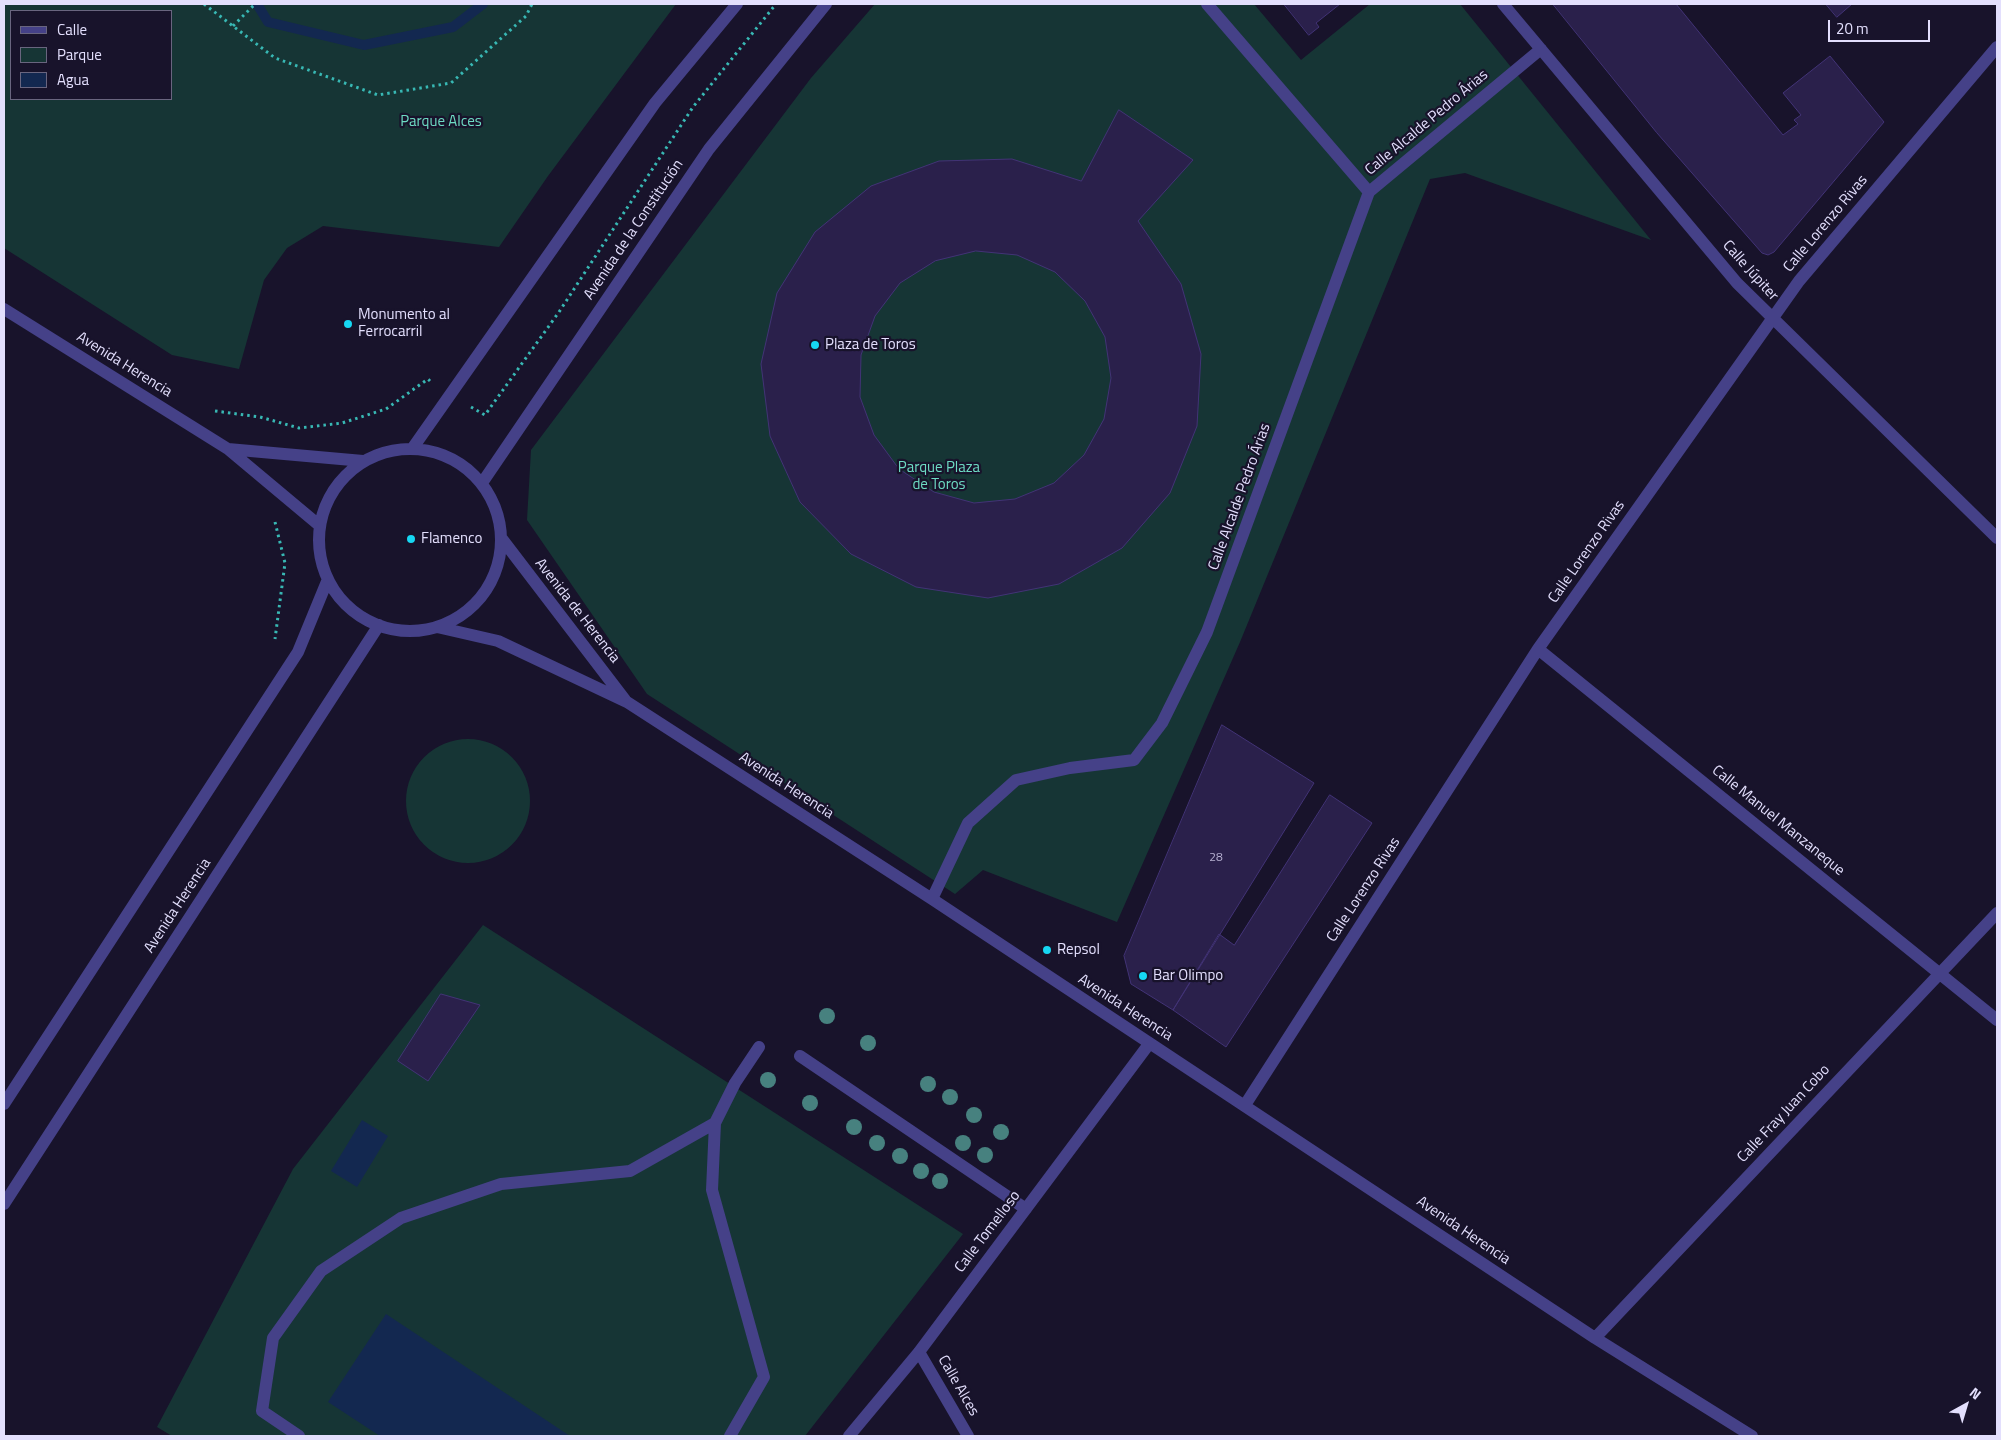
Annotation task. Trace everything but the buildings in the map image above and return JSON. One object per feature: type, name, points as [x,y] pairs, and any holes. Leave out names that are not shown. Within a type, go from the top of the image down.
[{"type":"street","points":[[412,448],[655,103],[737,4]]},
{"type":"street","name":"Avenida de la Constitución","points":[[482,483],[709,149],[826,4]]},
{"type":"street","points":[[1207,4],[1370,192]]},
{"type":"street","name":"Calle Júpiter","points":[[1503,4],[1736,283],[1997,538]]},
{"type":"street","name":"Calle Lorenzo Rivas","points":[[1245,1105],[1538,649],[1799,281],[1997,47]]},
{"type":"street","name":"Calle Alcalde Pedro Árias","points":[[932,899],[968,823],[1016,780],[1070,768],[1134,760],[1162,723],[1207,632],[1370,192],[1541,49]]},
{"type":"street","name":"Avenida Herencia","points":[[4,309],[228,449],[320,526]]},
{"type":"street","name":"Avenida Herencia","points":[[412,448],[438,453],[462,465],[482,483],[493,501],[499,519],[502,539],[497,568],[484,594],[463,614],[437,627],[408,631],[379,626],[349,608],[337,594],[328,579],[320,553],[320,526],[328,501],[342,478],[363,461],[387,452],[412,448]]},
{"type":"street","name":"Avenida Herencia","points":[[228,449],[363,461]]},
{"type":"street","name":"Avenida de Herencia","points":[[502,539],[627,702]]},
{"type":"street","points":[[4,1104],[298,652],[328,579]]},
{"type":"street","name":"Avenida Herencia","points":[[4,1204],[379,626]]},
{"type":"street","name":"Avenida Herencia","points":[[437,627],[498,641],[627,702],[932,899],[1595,1338],[1752,1436]]},
{"type":"street","name":"Calle Manuel Manzaneque","points":[[1538,649],[1941,972],[1997,1020]]},
{"type":"street","name":"Calle Fray Juan Cobo","points":[[1595,1338],[1997,913]]},
{"type":"street","name":"Calle Tomelloso","points":[[849,1436],[919,1352],[1149,1044]]},
{"type":"street","points":[[730,1436],[764,1377],[712,1190],[715,1123],[735,1084],[759,1047]]},
{"type":"street","points":[[800,1056],[1026,1209]]},
{"type":"street","points":[[299,1436],[262,1411],[273,1338],[321,1271],[401,1218],[501,1184],[630,1171],[715,1123]]},
{"type":"street","name":"Calle Alces","points":[[919,1352],[968,1436]]},
{"type":"path","points":[[204,4],[275,58],[378,95],[451,83],[526,16],[532,4]]},
{"type":"path","points":[[233,26],[255,4]]},
{"type":"path","points":[[199,431],[212,411],[260,417],[298,428],[342,422],[386,409],[428,379],[485,416],[559,312],[693,107],[776,4]]},
{"type":"path","points":[[273,520],[278,526],[285,563],[275,642]]},
{"type":"green space","name":"Parque Alces","points":[[4,4],[676,4],[548,176],[499,247],[323,226],[287,248],[264,280],[239,369],[172,355],[4,248]]},
{"type":"green space","name":"Parque Plaza de Toros","points":[[875,4],[1254,4],[1301,60],[1370,4],[1460,4],[1651,240],[1465,173],[1430,179],[1240,642],[1117,922],[983,870],[955,894],[647,694],[527,520],[531,450],[811,78]]},
{"type":"green space","points":[[468,739],[492,744],[503,749],[512,757],[520,766],[525,777],[530,801],[525,825],[520,836],[512,845],[503,853],[492,858],[468,863],[444,858],[433,853],[424,845],[416,836],[411,825],[406,801],[411,777],[416,766],[424,757],[433,749],[444,744]]},
{"type":"green space","points":[[483,925],[963,1234],[805,1436],[172,1436],[157,1427],[293,1169]]},
{"type":"water","points":[[362,1120],[388,1136],[357,1187],[331,1171]]},
{"type":"water","points":[[386,1314],[570,1436],[380,1436],[328,1402]]},
{"type":"waterway","points":[[257,4],[268,22],[364,45],[453,27],[483,4]]},
{"type":"place","name":"Monumento al Ferrocarril","points":[[348,324]]},
{"type":"place","name":"Plaza de Toros","points":[[815,345]]},
{"type":"place","name":"Flamenco","points":[[411,539]]},
{"type":"place","name":"Repsol","points":[[1047,950]]},
{"type":"place","name":"Bar Olimpo","points":[[1143,976]]}]
